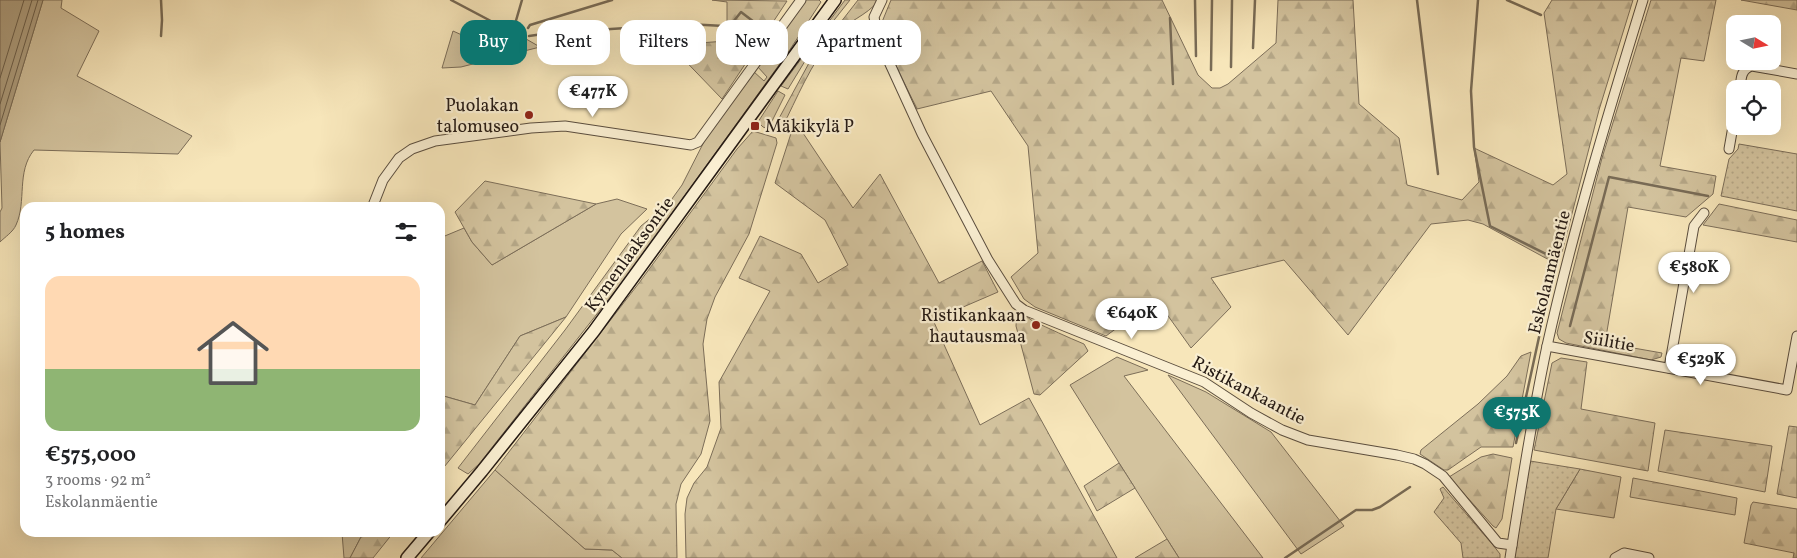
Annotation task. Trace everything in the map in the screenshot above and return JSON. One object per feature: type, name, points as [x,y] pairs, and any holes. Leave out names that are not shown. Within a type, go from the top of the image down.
[{"type":"main road","name":"Kymenlaaksontie","points":[[445,515],[482,472],[594,330],[835,0]]},
{"type":"main road","points":[[407,558],[426,537]]},
{"type":"street","points":[[374,202],[383,180],[399,158],[412,148],[435,141],[531,128],[565,126],[691,145],[698,142],[801,0]]},
{"type":"street","name":"Ristikankaantie","points":[[882,0],[874,16],[878,38],[926,142],[988,260],[1016,304],[1024,310],[1204,382],[1251,413],[1282,430],[1308,440],[1397,455],[1425,464],[1443,476],[1498,543],[1512,545]]},
{"type":"street","name":"Eskolanmäentie","points":[[1510,558],[1526,454],[1547,346],[1594,162],[1643,0]]},
{"type":"street","points":[[1741,80],[1742,73],[1746,67],[1752,66],[1797,74]]},
{"type":"street","points":[[1729,149],[1731,135]]},
{"type":"street","points":[[1669,368],[1694,226],[1704,213]]},
{"type":"street","name":"Siilitie","points":[[1547,346],[1787,390],[1797,336]]},
{"type":"street","points":[[1616,558],[1624,553],[1649,558]]},
{"type":"green space","points":[[43,0],[62,0],[61,8],[99,31],[77,76],[192,136],[178,154],[34,150],[25,168],[20,211],[16,225],[0,242],[0,212],[2,208],[0,142]]},
{"type":"green space","points":[[712,0],[787,1],[774,20],[727,20],[727,2]]},
{"type":"green space","points":[[805,0],[819,0],[821,2],[809,20],[798,20],[798,37],[788,52],[788,23]]},
{"type":"green space","points":[[845,0],[850,0],[834,20],[830,20]]},
{"type":"green space","points":[[858,0],[879,0],[869,10],[854,20],[842,20]]},
{"type":"green space","points":[[891,0],[1162,0],[1198,75],[1212,88],[1220,88],[1228,84],[1276,43],[1278,0],[1353,0],[1359,104],[1399,138],[1407,185],[1462,200],[1479,182],[1474,148],[1553,185],[1567,174],[1544,13],[1552,0],[1633,0],[1599,110],[1562,252],[1551,261],[1483,224],[1468,220],[1431,224],[1348,335],[1284,260],[1211,278],[1231,307],[1191,348],[1156,299],[1106,336],[1035,307],[1024,299],[1011,277],[1038,253],[1028,146],[991,91],[917,109],[896,65],[921,65],[921,20],[883,20]]},
{"type":"green space","points":[[1651,0],[1716,0],[1704,61],[1681,58],[1660,166],[1716,176],[1713,194],[1686,217],[1628,207],[1605,343],[1662,353],[1661,357],[1651,360],[1566,343],[1559,339],[1557,333],[1602,158]]},
{"type":"green space","points":[[1741,0],[1797,0],[1797,10]]},
{"type":"green space","points":[[453,31],[460,34],[460,65],[469,65],[442,68]]},
{"type":"green space","points":[[527,40],[537,45],[537,48],[527,50]]},
{"type":"green space","points":[[706,42],[716,42],[716,65],[745,65],[722,99],[689,65],[706,65]]},
{"type":"green space","points":[[798,63],[798,65],[803,65],[788,89],[781,86]]},
{"type":"green space","points":[[779,65],[626,277],[479,464],[468,474],[458,468],[565,330],[641,226],[669,203],[682,185],[709,132],[753,71],[764,81],[767,77],[757,66]]},
{"type":"green space","points":[[808,65],[814,65],[781,130],[778,132],[776,131],[777,122]]},
{"type":"green space","points":[[778,91],[785,95],[769,129],[763,127],[758,122]]},
{"type":"green space","points":[[795,121],[853,208],[880,174],[939,283],[982,261],[998,292],[933,320],[980,425],[1029,398],[1117,558],[686,558],[685,514],[687,498],[694,483],[707,467],[721,428],[719,382],[770,291],[739,278],[760,236],[801,254],[818,283],[848,265],[825,220],[775,183]]},
{"type":"green space","points":[[753,131],[776,138],[777,143],[749,234],[715,297],[707,319],[703,344],[710,421],[701,454],[681,484],[676,504],[677,558],[622,558],[612,550],[585,549],[495,470],[639,283],[737,149]]},
{"type":"green space","points":[[1739,144],[1797,154],[1797,211],[1721,196],[1729,159],[1738,149]]},
{"type":"green space","points":[[485,181],[596,204],[492,265],[472,242],[455,212]]},
{"type":"green space","points":[[617,199],[647,209],[621,234],[566,317],[520,336],[475,405],[445,396],[445,236],[464,228],[472,242],[492,265],[596,204]]},
{"type":"green space","points":[[1719,204],[1797,220],[1797,242],[1703,225]]},
{"type":"green space","points":[[1017,311],[1033,321],[1084,344],[1088,351],[1040,395],[1034,394],[1016,326]]},
{"type":"green space","points":[[566,317],[445,466],[445,396],[475,405],[520,336]]},
{"type":"green space","points":[[1531,352],[1513,447],[1481,447],[1448,470],[1444,470],[1420,454],[1421,450],[1478,404],[1507,376],[1521,356]]},
{"type":"green space","points":[[1117,357],[1148,370],[1124,376],[1263,558],[1179,558],[1070,385]]},
{"type":"green space","points":[[1561,358],[1587,362],[1581,409],[1655,423],[1648,471],[1534,450],[1552,363]]},
{"type":"green space","points":[[1168,375],[1206,392],[1271,432],[1344,526],[1301,554]]},
{"type":"green space","points":[[1789,426],[1797,427],[1797,498],[1777,494]]},
{"type":"green space","points":[[1665,430],[1772,446],[1765,492],[1658,471]]},
{"type":"green space","points":[[1493,454],[1512,458],[1502,519],[1496,528],[1449,477],[1481,457]]},
{"type":"green space","points":[[1530,461],[1580,469],[1556,509],[1548,558],[1514,558]]},
{"type":"green space","points":[[1119,463],[1135,488],[1097,511],[1084,486]]},
{"type":"green space","points":[[1580,469],[1621,477],[1614,518],[1556,509]]},
{"type":"green space","points":[[495,470],[585,549],[612,550],[622,558],[421,558],[439,537],[445,537],[445,529]]},
{"type":"green space","points":[[1633,478],[1737,498],[1735,515],[1630,497]]},
{"type":"green space","points":[[1443,487],[1493,545],[1500,554],[1500,558],[1463,558],[1461,543],[1434,512],[1444,498],[1440,489]]},
{"type":"green space","points":[[1753,502],[1797,509],[1797,558],[1793,558],[1794,553],[1744,543]]},
{"type":"green space","points":[[342,537],[361,537],[350,558],[344,558]]},
{"type":"green space","points":[[361,537],[390,537],[373,558],[350,558]]},
{"type":"green space","points":[[1167,539],[1179,558],[1135,558]]},
{"type":"water","points":[[0,0],[43,0],[0,142]]},
{"type":"waterway","points":[[161,0],[161,36]]},
{"type":"waterway","points":[[451,0],[489,20]]},
{"type":"waterway","points":[[516,20],[522,0]]},
{"type":"waterway","points":[[528,28],[530,25],[612,0]]},
{"type":"waterway","points":[[1195,0],[1196,56]]},
{"type":"waterway","points":[[1211,70],[1212,0]]},
{"type":"waterway","points":[[1231,67],[1232,0]]},
{"type":"waterway","points":[[1253,48],[1255,0]]},
{"type":"waterway","points":[[1417,0],[1438,174]]},
{"type":"waterway","points":[[1478,0],[1471,91],[1474,147],[1490,226],[1556,259],[1516,443]]},
{"type":"waterway","points":[[1507,0],[1541,15]]},
{"type":"waterway","points":[[735,20],[741,12],[751,20]]},
{"type":"waterway","points":[[1170,18],[1173,84]]},
{"type":"waterway","points":[[529,36],[687,24],[716,26]]},
{"type":"waterway","points":[[1570,326],[1609,177],[1708,196]]},
{"type":"waterway","points":[[1285,558],[1356,510],[1372,510],[1380,507],[1410,487]]},
{"type":"place","name":"Puolakan talomuseo","points":[[529,115]]},
{"type":"place","name":"Mäkikylä P","points":[[755,126]]},
{"type":"place","name":"Ristikankaan hautausmaa","points":[[1036,325]]}]
